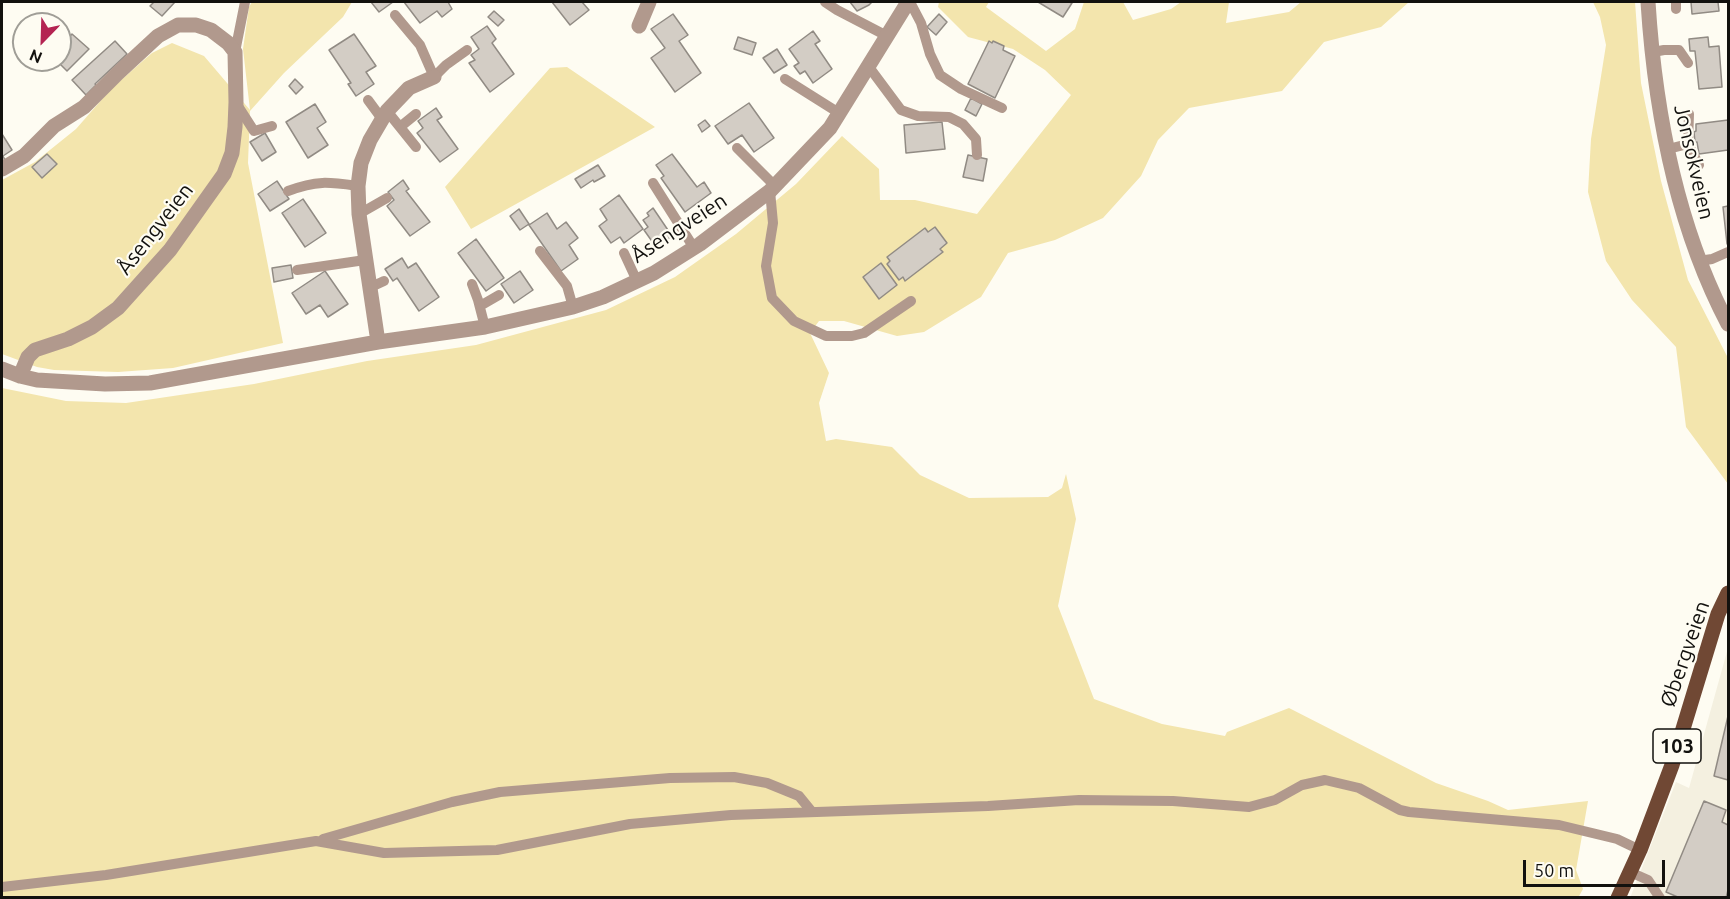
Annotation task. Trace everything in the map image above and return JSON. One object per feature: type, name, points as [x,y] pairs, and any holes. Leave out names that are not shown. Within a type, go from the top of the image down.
[{"type":"main road","name":"Øbergveien","points":[[1618,897],[1640,850],[1672,765],[1718,614],[1728,593]]},
{"type":"street","points":[[639,26],[649,2]]},
{"type":"street","name":"Åsengveien","points":[[2,369],[37,380],[105,384],[150,382],[378,342],[485,327],[573,307],[603,297],[654,273],[693,249],[772,189],[830,128],[909,2]]},
{"type":"street","name":"Jonsokveien","points":[[1648,2],[1659,103],[1675,183],[1699,261],[1728,324]]},
{"type":"street","points":[[2,169],[24,156],[54,126],[84,107],[158,36],[178,25],[196,25],[211,30],[228,43],[235,52]]},
{"type":"street","name":"Åsengveien","points":[[21,376],[28,357],[35,350],[92,327],[118,308],[170,250],[224,174],[232,153],[236,102],[235,52]]},
{"type":"street","points":[[378,342],[377,284],[365,260],[359,214],[358,186],[362,163],[370,140],[384,115],[409,88],[434,77]]},
{"type":"lane","points":[[235,52],[245,2]]},
{"type":"lane","points":[[825,2],[887,36]]},
{"type":"lane","points":[[909,2],[921,23],[930,54],[940,75],[961,89],[1002,108]]},
{"type":"lane","points":[[395,15],[420,45],[434,77],[467,50]]},
{"type":"lane","points":[[1653,52],[1679,50],[1688,63]]},
{"type":"lane","points":[[869,67],[901,110],[918,116],[949,117],[963,124],[976,139],[977,155]]},
{"type":"lane","points":[[785,79],[839,113]]},
{"type":"lane","points":[[368,100],[400,127],[416,147]]},
{"type":"lane","points":[[236,102],[254,131],[272,126]]},
{"type":"lane","points":[[400,127],[416,114]]},
{"type":"lane","points":[[1689,114],[1688,144],[1699,165]]},
{"type":"lane","points":[[1668,149],[1688,144]]},
{"type":"lane","points":[[737,148],[772,189],[772,224],[766,266],[772,298],[794,321],[825,336],[852,336],[864,333],[910,301]]},
{"type":"lane","points":[[288,191],[306,183],[327,182],[358,186]]},
{"type":"lane","points":[[653,183],[693,249]]},
{"type":"lane","points":[[359,214],[387,198]]},
{"type":"lane","points":[[540,252],[567,286],[573,307]]},
{"type":"lane","points":[[1699,261],[1712,259],[1728,252]]},
{"type":"lane","points":[[624,253],[637,281]]},
{"type":"lane","points":[[297,270],[365,260]]},
{"type":"lane","points":[[472,284],[485,327]]},
{"type":"lane","points":[[480,306],[499,295]]},
{"type":"lane","points":[[2,887],[106,875],[316,841],[452,802],[500,792],[670,778],[734,777],[767,783],[799,796],[812,812]]},
{"type":"lane","points":[[316,841],[384,853],[497,850],[630,824],[731,815],[988,806],[1065,800],[1173,801],[1249,807],[1275,800],[1302,784],[1325,780],[1359,788],[1400,810],[1409,812],[1559,825],[1617,839],[1640,850]]},
{"type":"lane","points":[[1630,872],[1648,880],[1660,897]]},
{"type":"shaded area","points":[[252,2],[352,2],[343,17],[284,73],[250,111],[248,163],[283,343],[173,368],[118,372],[54,370],[37,367],[2,354],[2,180],[35,162],[76,129],[111,89],[152,53],[172,43],[204,56],[250,110],[243,49],[249,7]]},
{"type":"shaded area","points":[[939,2],[989,2],[986,7],[1046,51],[1075,29],[1084,2],[1123,2],[1133,20],[1171,9],[1181,2],[1229,2],[1226,23],[1289,12],[1301,2],[1409,2],[1381,27],[1324,42],[1282,91],[1189,108],[1158,140],[1141,176],[1103,218],[1055,240],[1008,253],[981,297],[924,332],[897,336],[844,321],[819,321],[810,333],[829,373],[819,403],[826,441],[836,439],[892,447],[920,475],[969,498],[1048,497],[1062,488],[1066,474],[1076,519],[1058,606],[1094,699],[1162,724],[1225,736],[1227,732],[1289,708],[1436,783],[1508,810],[1588,801],[1576,870],[1583,889],[1578,898],[2,897],[2,388],[66,401],[126,403],[254,384],[367,361],[476,345],[606,310],[675,277],[736,234],[796,184],[842,136],[879,169],[880,200],[915,200],[977,214],[1071,95],[1045,70],[1013,49],[968,37],[938,7]]},
{"type":"shaded area","points":[[1593,2],[1635,2],[1641,83],[1661,181],[1688,280],[1728,358],[1728,484],[1686,427],[1676,347],[1632,300],[1606,261],[1588,192],[1591,139],[1606,45],[1600,17]]},
{"type":"shaded area","points":[[567,67],[655,127],[471,229],[445,187],[550,68]]},
{"type":"shaded area","points":[[1728,648],[1728,897],[1630,898],[1676,782],[1689,788]]},
{"type":"building","points":[[154,2],[175,2],[162,16],[150,6]]},
{"type":"building","points":[[371,2],[393,2],[379,12]]},
{"type":"building","points":[[404,2],[448,2],[452,9],[442,17],[437,11],[420,23]]},
{"type":"building","points":[[552,2],[582,2],[589,10],[570,25]]},
{"type":"building","points":[[850,2],[872,2],[857,11]]},
{"type":"building","points":[[1038,2],[1069,2],[1072,3],[1063,17]]},
{"type":"building","points":[[1691,2],[1718,2],[1719,11],[1692,14]]},
{"type":"building","points":[[494,11],[504,20],[498,26],[488,17]]},
{"type":"building","points":[[673,14],[688,35],[679,41],[701,73],[675,92],[651,58],[665,48],[651,29]]},
{"type":"building","points":[[939,14],[947,22],[936,35],[927,27]]},
{"type":"building","points":[[487,26],[496,39],[492,43],[514,74],[490,92],[469,63],[475,60],[471,55],[479,49],[471,37]]},
{"type":"building","points":[[813,31],[820,41],[815,44],[832,69],[813,83],[805,71],[800,74],[794,66],[799,63],[789,49]]},
{"type":"building","points":[[72,34],[89,49],[72,66]]},
{"type":"building","points":[[354,34],[376,66],[366,72],[374,84],[356,96],[348,84],[351,83],[329,50]]},
{"type":"building","points":[[738,37],[756,43],[752,55],[734,49]]},
{"type":"building","points":[[1708,37],[1709,47],[1719,46],[1722,87],[1699,89],[1695,51],[1690,51],[1689,39]]},
{"type":"building","points":[[115,41],[127,54],[86,95],[72,80]]},
{"type":"building","points":[[989,41],[1004,46],[1003,50],[1015,56],[995,98],[968,84]]},
{"type":"building","points":[[777,49],[787,65],[774,73],[763,58]]},
{"type":"building","points":[[295,79],[303,87],[296,94],[289,86]]},
{"type":"building","points":[[971,98],[982,104],[976,116],[965,110]]},
{"type":"building","points":[[749,103],[774,138],[754,152],[742,135],[728,144],[715,126]]},
{"type":"building","points":[[315,104],[326,122],[317,128],[328,145],[308,158],[286,122]]},
{"type":"building","points":[[436,108],[442,117],[437,120],[458,149],[440,162],[417,133],[423,128],[418,121]]},
{"type":"building","points":[[705,120],[710,126],[702,132],[698,125]]},
{"type":"building","points":[[1728,120],[1728,150],[1699,154],[1694,132],[1696,124]]},
{"type":"building","points":[[942,122],[945,149],[906,153],[904,125]]},
{"type":"building","points":[[265,133],[276,152],[262,161],[250,142]]},
{"type":"building","points":[[2,134],[12,150],[3,156],[5,160],[2,162]]},
{"type":"building","points":[[47,154],[57,164],[42,178],[32,167]]},
{"type":"building","points":[[672,154],[697,187],[704,182],[711,193],[685,212],[661,178],[664,176],[656,165]]},
{"type":"building","points":[[968,155],[987,159],[983,181],[963,177]]},
{"type":"building","points":[[598,165],[605,176],[581,188],[575,179]]},
{"type":"building","points":[[403,180],[409,189],[406,191],[430,222],[410,236],[387,206],[394,200],[388,192]]},
{"type":"building","points":[[277,181],[289,199],[270,211],[258,194]]},
{"type":"building","points":[[619,195],[643,229],[624,243],[620,237],[611,243],[599,226],[607,220],[600,209]]},
{"type":"building","points":[[303,199],[326,233],[305,247],[282,213]]},
{"type":"building","points":[[1728,206],[1728,244],[1727,244],[1723,207]]},
{"type":"building","points":[[653,208],[672,236],[656,247],[644,230],[648,227],[643,220],[649,216],[647,213]]},
{"type":"building","points":[[519,209],[529,224],[520,230],[510,216]]},
{"type":"building","points":[[547,213],[557,229],[566,222],[578,238],[569,245],[578,259],[561,271],[529,225]]},
{"type":"building","points":[[935,227],[947,243],[940,249],[943,252],[905,281],[903,277],[899,280],[887,264],[890,261],[887,257],[925,228],[928,232]]},
{"type":"building","points":[[476,239],[504,278],[486,291],[458,253]]},
{"type":"building","points":[[402,258],[408,268],[416,263],[439,297],[419,311],[397,278],[393,281],[385,269]]},
{"type":"building","points":[[881,263],[897,285],[879,299],[863,277]]},
{"type":"building","points":[[291,265],[293,278],[274,282],[272,268]]},
{"type":"building","points":[[325,271],[348,304],[328,317],[320,305],[306,314],[292,293]]},
{"type":"building","points":[[520,271],[533,290],[514,303],[501,284]]},
{"type":"building","points":[[1728,716],[1728,780],[1714,776]]},
{"type":"building","points":[[1704,801],[1726,810],[1722,822],[1728,825],[1728,890],[1726,898],[1680,898],[1666,892]]}]
